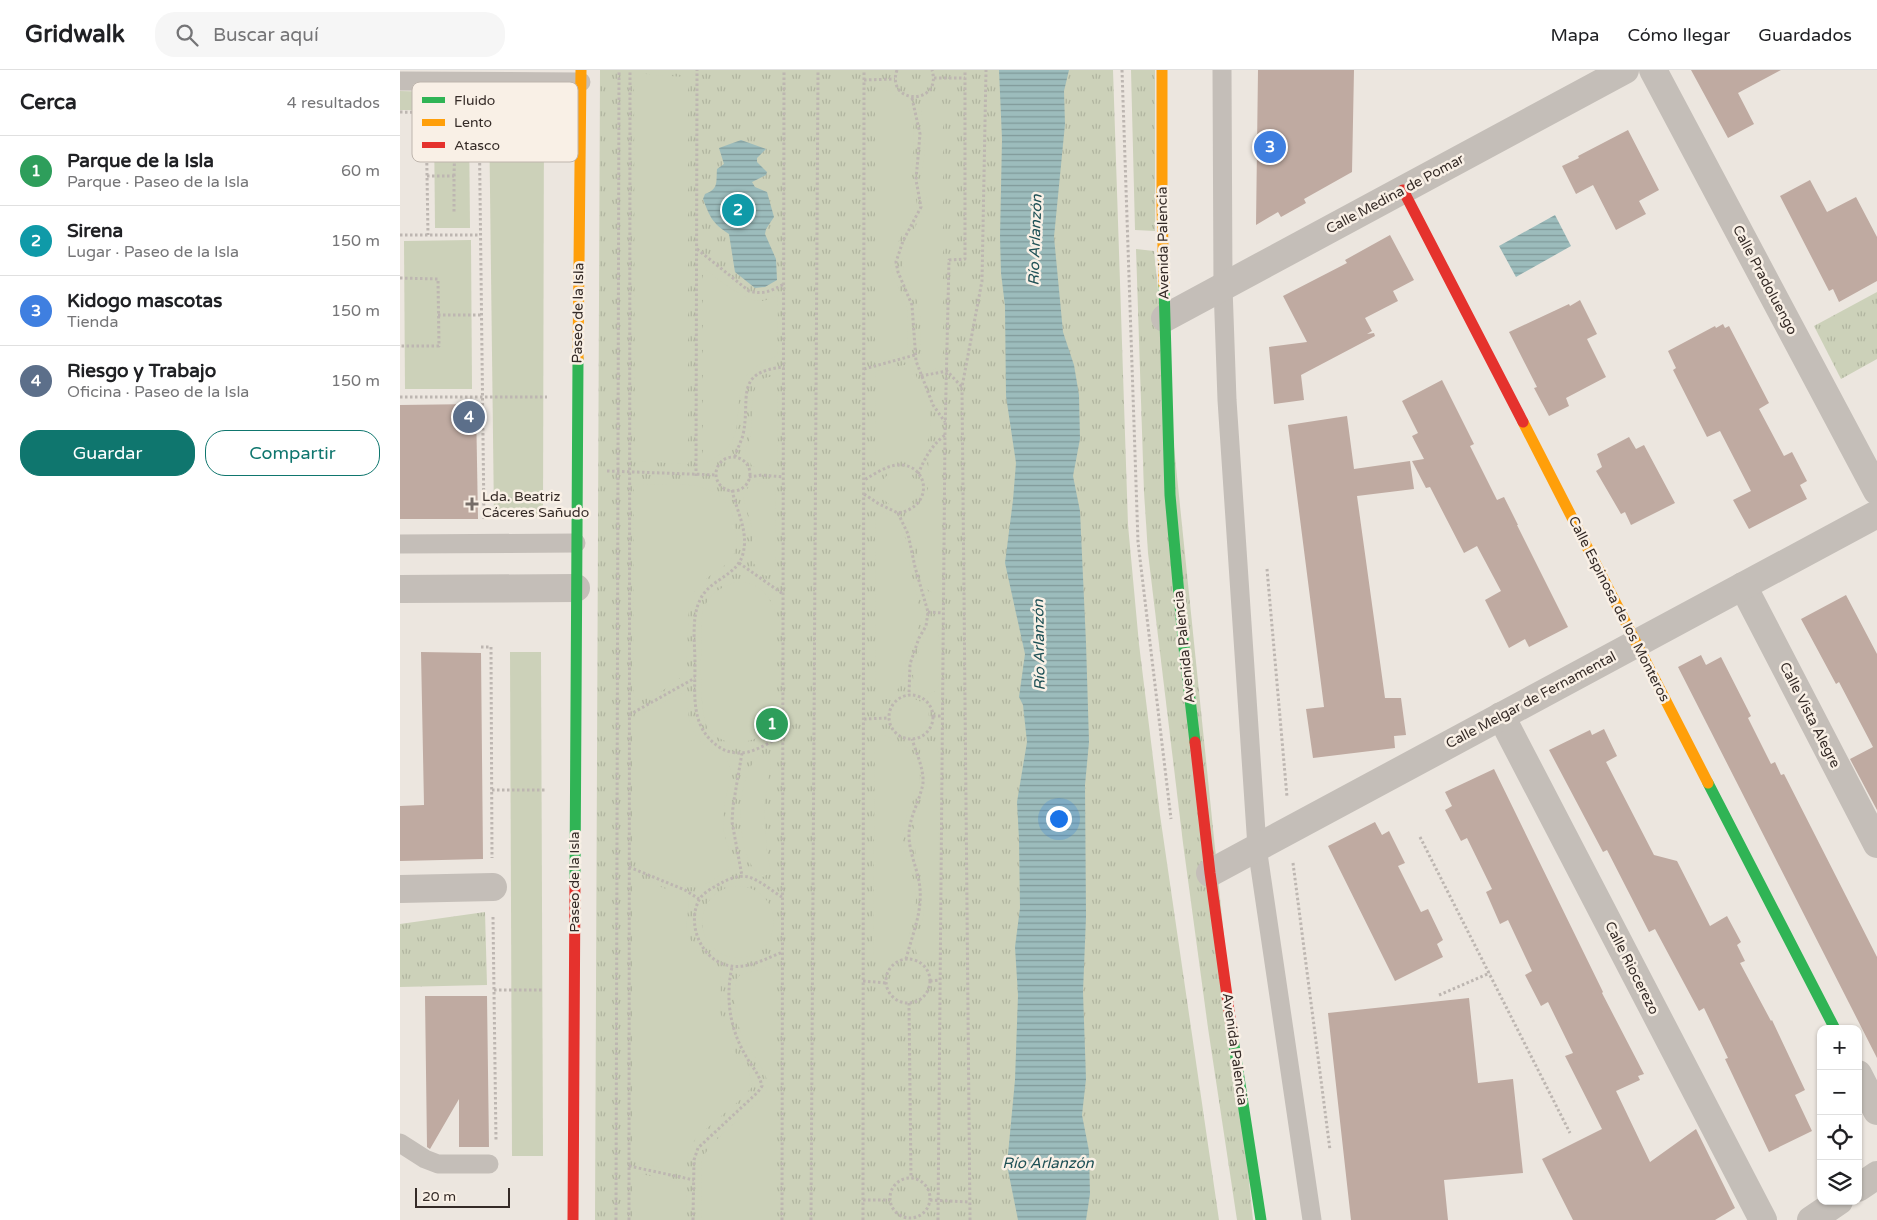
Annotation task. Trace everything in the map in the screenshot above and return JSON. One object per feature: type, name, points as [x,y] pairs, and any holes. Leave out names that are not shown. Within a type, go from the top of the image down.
[{"type":"main road","name":"Avenida Palencia","points":[[1162,70],[1162,207],[1170,495],[1183,639],[1210,873],[1233,1042],[1261,1220]]},
{"type":"main road","name":"Paseo de la Isla","points":[[572,1220],[581,76]]},
{"type":"main road","name":"Calle Espinosa de los Monteros","points":[[1403,190],[1833,1025]]},
{"type":"street","name":"Calle Medina de Pomar","points":[[1165,318],[1625,70]]},
{"type":"street","name":"Calle Pradoluengo","points":[[1653,70],[1877,490]]},
{"type":"street","name":"Calle Melgar de Fernamental","points":[[1210,873],[1877,514]]},
{"type":"street","name":"Calle Vista Alegre","points":[[1743,586],[1877,844]]},
{"type":"street","points":[[400,590],[576,588]]},
{"type":"street","name":"Calle Riocerezo","points":[[1501,716],[1763,1220]]},
{"type":"street","points":[[400,889],[493,887]]},
{"type":"street","points":[[1862,1082],[1877,1111]]},
{"type":"street","points":[[1862,1185],[1877,1174]]},
{"type":"street","points":[[1812,1220],[1833,1205]]},
{"type":"lane","points":[[1222,70],[1222,287],[1227,400],[1257,848],[1312,1220]]},
{"type":"lane","name":"Paseo de la Isla","points":[[400,81],[581,76]]},
{"type":"lane","points":[[400,544],[576,543]]},
{"type":"lane","points":[[400,1144],[425,1159],[438,1164],[489,1164]]},
{"type":"path","points":[[616,1220],[619,70]]},
{"type":"path","points":[[629,1220],[630,70]]},
{"type":"path","points":[[696,476],[697,70]]},
{"type":"path","points":[[782,1220],[784,70]]},
{"type":"path","points":[[811,1220],[818,70]]},
{"type":"path","points":[[863,1220],[864,70]]},
{"type":"path","points":[[896,70],[896,84],[902,93],[912,98],[918,97],[930,90],[934,78],[932,70]]},
{"type":"path","points":[[938,1220],[946,371],[949,260],[964,259],[965,70]]},
{"type":"path","points":[[970,1220],[962,387],[982,282],[986,70]]},
{"type":"path","points":[[1122,70],[1128,238]]},
{"type":"path","points":[[934,78],[965,78]]},
{"type":"path","points":[[864,80],[895,79]]},
{"type":"path","points":[[912,98],[920,134],[916,180],[921,206],[902,241],[896,262],[898,272],[912,306],[915,355],[921,376],[933,405],[945,422]]},
{"type":"path","points":[[427,162],[428,235]]},
{"type":"path","points":[[454,162],[454,212]]},
{"type":"path","points":[[479,162],[484,525]]},
{"type":"path","points":[[427,176],[454,176]]},
{"type":"path","points":[[400,235],[480,235]]},
{"type":"path","points":[[696,249],[749,291],[760,294],[784,284]]},
{"type":"path","points":[[400,278],[438,279],[439,346],[400,346]]},
{"type":"path","points":[[438,315],[481,315]]},
{"type":"path","points":[[864,369],[915,355]]},
{"type":"path","points":[[735,457],[743,436],[746,392],[750,381],[758,372],[769,368],[784,367]]},
{"type":"path","points":[[946,371],[962,387]]},
{"type":"path","points":[[921,376],[946,371]]},
{"type":"path","points":[[400,398],[552,398]]},
{"type":"path","points":[[918,474],[927,454],[945,434]]},
{"type":"path","points":[[735,457],[745,462],[750,472],[750,477],[745,485],[737,490],[732,490],[720,484],[717,470],[725,458],[735,457]]},
{"type":"path","points":[[864,480],[880,471],[900,464],[909,466],[918,474],[922,480],[924,491],[920,500],[914,508],[898,513]]},
{"type":"path","points":[[603,471],[696,476],[717,475]]},
{"type":"path","points":[[750,477],[762,475],[783,477]]},
{"type":"path","points":[[732,490],[744,530],[745,545],[742,558],[733,571],[706,590],[699,601],[696,614],[695,678],[698,722],[704,734],[723,750],[733,753],[751,751],[783,735]]},
{"type":"path","points":[[864,494],[898,513],[908,534],[928,612],[926,626],[919,638],[910,664],[908,678],[909,695]]},
{"type":"path","points":[[484,498],[552,499]]},
{"type":"path","points":[[738,563],[783,594]]},
{"type":"path","points":[[1266,567],[1289,830],[1331,1156]]},
{"type":"path","points":[[928,612],[944,614]]},
{"type":"path","points":[[629,715],[695,678]]},
{"type":"path","points":[[909,695],[922,698],[931,708],[933,716],[928,730],[922,736],[912,739],[900,736],[894,732],[888,718],[891,706],[896,700],[909,695]]},
{"type":"path","points":[[933,716],[942,716]]},
{"type":"path","points":[[864,718],[888,718]]},
{"type":"path","points":[[906,959],[917,926],[921,900],[909,835],[923,782],[912,739]]},
{"type":"path","points":[[742,753],[732,822],[742,876]]},
{"type":"path","points":[[492,790],[551,790]]},
{"type":"path","points":[[1420,837],[1570,1133]]},
{"type":"path","points":[[629,867],[685,890],[699,899]]},
{"type":"path","points":[[782,898],[750,877],[742,876],[729,879],[699,899],[694,920],[696,935],[702,946],[718,961],[732,967],[753,963],[782,952]]},
{"type":"path","points":[[906,959],[920,962],[929,973],[930,981],[926,995],[920,1000],[909,1003],[897,1000],[892,996],[886,983],[888,971],[894,964],[906,959]]},
{"type":"path","points":[[693,1220],[694,1160],[698,1148],[758,1092],[762,1086],[757,1071],[737,1039],[731,1020],[728,1000],[732,967]]},
{"type":"path","points":[[1439,995],[1490,973]]},
{"type":"path","points":[[930,981],[940,980]]},
{"type":"path","points":[[863,982],[886,983]]},
{"type":"path","points":[[494,990],[551,990]]},
{"type":"path","points":[[909,1003],[911,1178]]},
{"type":"path","points":[[629,1166],[694,1180]]},
{"type":"path","points":[[911,1178],[926,1186],[930,1200],[927,1210],[922,1215],[910,1219],[902,1218],[894,1212],[889,1200],[891,1189],[898,1182],[911,1178]]},
{"type":"path","points":[[863,1200],[889,1200]]},
{"type":"path","points":[[930,1200],[970,1202]]},
{"type":"green space","points":[[600,70],[1113,70],[1128,525],[1139,644],[1160,815],[1219,1220],[595,1220]]},
{"type":"green space","points":[[634,70],[642,70],[643,73],[650,75],[688,77],[688,464],[635,461]]},
{"type":"green space","points":[[1131,70],[1155,70],[1155,231],[1135,230]]},
{"type":"green space","points":[[887,90],[899,96],[907,105],[911,116],[914,142],[912,184],[917,207],[896,246],[890,262],[892,272],[907,307],[908,348],[896,357],[875,363],[875,92]]},
{"type":"green space","points":[[400,91],[412,91],[412,110],[400,110]]},
{"type":"green space","points":[[939,96],[943,105],[943,352],[940,367],[929,371],[922,358],[919,306],[904,270],[902,254],[927,203],[920,180],[925,150],[921,105],[927,98]]},
{"type":"green space","points":[[434,162],[469,162],[470,228],[435,228]]},
{"type":"green space","points":[[490,162],[544,162],[543,517],[494,517]]},
{"type":"green space","points":[[471,240],[472,389],[405,389],[404,241]]},
{"type":"green space","points":[[1136,249],[1154,251],[1253,1220],[1237,1220],[1183,843],[1148,553],[1144,492]]},
{"type":"green space","points":[[703,267],[747,298],[762,301],[778,295],[777,356],[757,366],[746,378],[740,393],[736,429],[732,442],[721,454],[703,465]]},
{"type":"green space","points":[[1877,292],[1877,359],[1841,379],[1814,326]]},
{"type":"green space","points":[[904,365],[913,367],[930,414],[930,434],[922,454],[913,462],[893,461],[875,465],[876,371]]},
{"type":"green space","points":[[770,377],[777,385],[778,460],[775,464],[761,469],[752,466],[745,452],[751,433],[754,391],[762,379]]},
{"type":"green space","points":[[936,449],[942,453],[940,586],[935,593],[929,591],[922,581],[917,548],[908,522],[927,495],[928,467],[932,452]]},
{"type":"green space","points":[[899,471],[906,472],[912,476],[916,482],[916,496],[912,502],[906,506],[899,507],[892,506],[886,502],[882,496],[881,489],[882,482],[886,476],[892,472]]},
{"type":"green space","points":[[765,482],[772,485],[775,490],[776,569],[767,576],[759,572],[752,560],[752,527],[743,497],[745,491],[750,486]]},
{"type":"green space","points":[[681,484],[710,490],[721,498],[730,509],[735,526],[736,540],[734,553],[729,562],[704,581],[689,601],[686,673],[657,694],[638,700],[633,689],[634,485]]},
{"type":"green space","points":[[884,512],[895,518],[907,543],[911,574],[922,618],[910,649],[900,685],[896,692],[887,699],[876,699],[875,517],[878,513]]},
{"type":"green space","points":[[736,582],[751,584],[762,590],[770,600],[776,614],[776,717],[771,727],[759,737],[740,743],[725,741],[716,737],[709,730],[703,709],[701,658],[702,615],[704,608],[718,590]]},
{"type":"green space","points":[[932,630],[937,632],[939,637],[941,669],[937,689],[933,693],[928,693],[919,691],[913,679],[916,661],[924,637]]},
{"type":"green space","points":[[510,652],[541,652],[543,1156],[512,1156]]},
{"type":"green space","points":[[681,693],[685,694],[692,729],[708,748],[727,761],[731,773],[725,803],[724,824],[724,832],[731,857],[730,866],[711,881],[694,887],[689,887],[642,868],[637,864],[633,852],[633,721],[637,716]]},
{"type":"green space","points":[[911,699],[918,700],[924,704],[928,710],[928,724],[924,730],[918,734],[911,735],[904,734],[898,730],[894,724],[893,717],[894,710],[898,704],[904,700]]},
{"type":"green space","points":[[877,735],[887,736],[909,749],[916,762],[920,777],[917,791],[907,814],[903,836],[903,844],[914,881],[916,905],[914,916],[908,939],[903,949],[888,963],[879,966],[873,952],[875,738]]},
{"type":"green space","points":[[931,741],[936,743],[940,758],[937,955],[934,959],[928,961],[917,954],[914,946],[922,923],[925,899],[915,847],[914,826],[927,784],[927,774],[920,744]]},
{"type":"green space","points":[[763,754],[770,758],[771,763],[764,807],[767,852],[771,872],[763,877],[753,868],[747,854],[742,835],[741,815],[742,795],[746,777],[753,762]]},
{"type":"green space","points":[[636,877],[686,897],[689,901],[686,927],[689,937],[697,951],[719,971],[721,976],[720,1012],[735,1052],[749,1073],[753,1086],[740,1100],[698,1136],[691,1145],[683,1172],[669,1171],[638,1161],[634,1158],[632,1151],[632,886]]},
{"type":"green space","points":[[738,886],[752,889],[764,896],[771,908],[774,922],[771,936],[764,948],[752,955],[738,958],[724,955],[712,948],[705,936],[702,922],[705,908],[712,896],[724,889]]},
{"type":"green space","points":[[485,912],[487,985],[400,987],[400,924]]},
{"type":"green space","points":[[772,966],[774,969],[774,1220],[701,1220],[702,1159],[710,1146],[764,1095],[767,1089],[765,1074],[746,1044],[739,1027],[735,1005],[736,981],[740,975]]},
{"type":"green space","points":[[641,1174],[681,1182],[686,1195],[686,1220],[632,1220],[632,1182],[634,1178]]},
{"type":"water","name":"Río Arlanzón","points":[[999,70],[1069,70],[1064,91],[1065,124],[1054,237],[1063,332],[1074,365],[1079,395],[1080,439],[1073,476],[1080,511],[1089,742],[1085,785],[1086,917],[1083,992],[1086,1079],[1082,1115],[1089,1151],[1090,1194],[1086,1220],[1018,1220],[1007,1165],[1015,1080],[1018,995],[1015,947],[1020,908],[1017,802],[1027,742],[1023,705],[1019,697],[1025,654],[1005,563],[1016,463],[1006,396],[1005,306],[1001,273],[1000,237],[1002,139]]},
{"type":"water","points":[[741,140],[766,149],[757,158],[757,162],[767,172],[766,175],[752,182],[755,187],[767,192],[774,217],[765,234],[776,259],[777,280],[765,287],[755,288],[735,272],[729,234],[712,219],[703,199],[705,194],[715,187],[717,169],[724,164],[719,148]]},
{"type":"water","points":[[1555,215],[1571,246],[1516,277],[1499,246]]},
{"type":"building","points":[[1258,70],[1354,70],[1352,172],[1304,199],[1306,203],[1281,217],[1278,212],[1256,225]]},
{"type":"building","points":[[1691,70],[1781,70],[1738,93],[1754,124],[1728,138]]},
{"type":"building","points":[[1628,130],[1659,190],[1639,201],[1646,214],[1616,230],[1593,185],[1576,194],[1562,166]]},
{"type":"building","points":[[1810,180],[1827,212],[1856,197],[1877,237],[1877,281],[1839,302],[1833,289],[1829,291],[1780,196]]},
{"type":"building","points":[[1390,235],[1414,280],[1393,291],[1398,301],[1365,318],[1372,331],[1367,334],[1374,333],[1375,336],[1301,375],[1304,400],[1274,404],[1269,347],[1307,342],[1283,296],[1347,263],[1345,260]]},
{"type":"building","points":[[1580,300],[1597,334],[1587,339],[1606,377],[1566,398],[1569,406],[1549,416],[1534,388],[1537,387],[1509,332]]},
{"type":"building","points":[[1723,324],[1725,328],[1729,326],[1769,403],[1759,409],[1784,456],[1792,452],[1807,481],[1800,485],[1807,499],[1749,529],[1733,500],[1751,491],[1720,431],[1707,437],[1673,370],[1676,368],[1668,351],[1715,326],[1716,328]]},
{"type":"building","points":[[1442,380],[1474,444],[1470,446],[1497,500],[1504,497],[1568,627],[1529,647],[1525,639],[1509,648],[1485,600],[1501,591],[1477,546],[1464,553],[1430,487],[1426,488],[1412,461],[1424,459],[1412,436],[1418,433],[1402,401]]},
{"type":"building","points":[[476,404],[478,519],[400,519],[400,405]]},
{"type":"building","points":[[1347,416],[1354,469],[1410,461],[1414,489],[1357,496],[1385,698],[1401,698],[1406,735],[1394,736],[1395,748],[1313,758],[1306,709],[1324,707],[1288,425]]},
{"type":"building","points":[[1629,437],[1636,449],[1644,445],[1675,503],[1631,525],[1625,512],[1621,514],[1596,471],[1602,467],[1597,454]]},
{"type":"building","points":[[1846,595],[1877,654],[1877,810],[1850,759],[1873,747],[1839,682],[1836,684],[1801,619]]},
{"type":"building","points":[[421,652],[481,653],[483,859],[400,861],[400,806],[424,805]]},
{"type":"building","points":[[1701,655],[1706,665],[1721,657],[1751,716],[1748,718],[1771,764],[1775,762],[1781,775],[1784,774],[1877,957],[1877,1058],[1862,1025],[1860,1025],[1678,667]]},
{"type":"building","points":[[1604,729],[1617,756],[1606,762],[1654,855],[1677,861],[1710,926],[1727,916],[1741,942],[1737,945],[1745,961],[1740,963],[1772,1020],[1805,1090],[1795,1095],[1812,1131],[1769,1152],[1725,1059],[1728,1058],[1704,1008],[1699,1011],[1655,929],[1649,932],[1607,850],[1603,852],[1549,750],[1590,730],[1592,735]]},
{"type":"building","points":[[1494,769],[1602,993],[1644,1074],[1638,1076],[1640,1080],[1616,1091],[1650,1162],[1696,1129],[1735,1208],[1715,1220],[1573,1220],[1542,1159],[1602,1129],[1565,1056],[1573,1053],[1548,1002],[1541,1006],[1525,975],[1532,971],[1508,920],[1500,924],[1486,892],[1492,889],[1467,838],[1461,841],[1445,810],[1452,806],[1445,792]]},
{"type":"building","points":[[1375,822],[1382,835],[1389,831],[1405,863],[1398,866],[1421,912],[1428,909],[1443,940],[1437,944],[1443,957],[1395,981],[1328,846]]},
{"type":"building","points":[[425,996],[487,996],[489,1147],[459,1147],[459,1099],[430,1149],[427,1147]]},
{"type":"building","points":[[1469,998],[1478,1083],[1513,1079],[1523,1173],[1444,1180],[1448,1220],[1351,1220],[1328,1013]]},
{"type":"traffic: fast","points":[[1164,285],[1170,495],[1183,639],[1195,742]]},
{"type":"traffic: fast","points":[[575,880],[578,359]]},
{"type":"traffic: fast","points":[[1708,783],[1833,1025]]},
{"type":"traffic: fast","points":[[1232,1032],[1261,1220]]},
{"type":"traffic: slow","points":[[578,359],[581,70]]},
{"type":"traffic: slow","points":[[1162,70],[1164,285]]},
{"type":"traffic: slow","points":[[1523,422],[1708,783]]},
{"type":"traffic: jam","points":[[1403,190],[1523,422]]},
{"type":"traffic: jam","points":[[1195,742],[1210,873],[1232,1032]]},
{"type":"traffic: jam","points":[[573,1220],[575,880]]},
{"type":"place","name":"Kidogo mascotas","points":[[1270,147]]},
{"type":"place","name":"Sirena","points":[[738,210]]},
{"type":"place","name":"Riesgo y Trabajo","points":[[469,417]]},
{"type":"place","name":"Lda. Beatriz Cáceres Sañudo","points":[[472,504]]},
{"type":"place","name":"Parque de la Isla","points":[[772,724]]}]
